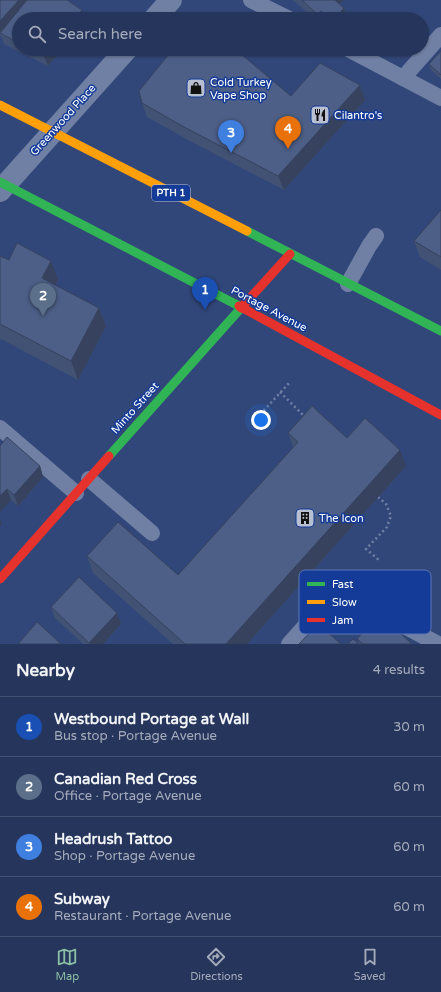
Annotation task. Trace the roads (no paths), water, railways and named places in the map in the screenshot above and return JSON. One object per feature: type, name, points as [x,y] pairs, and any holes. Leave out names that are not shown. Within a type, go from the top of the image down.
[{"type":"main road","name":"PTH 1","points":[[0,105],[52,133],[441,331]]},
{"type":"main road","name":"Portage Avenue","points":[[2,186],[240,307],[441,416]]},
{"type":"main road","name":"Minto Street","points":[[0,579],[240,307],[290,254]]},
{"type":"street","points":[[160,12],[171,0]]},
{"type":"street","name":"Greenwood Place","points":[[2,186],[121,56]]},
{"type":"lane","points":[[252,0],[275,12]]},
{"type":"lane","points":[[429,49],[441,35]]},
{"type":"lane","points":[[361,56],[441,98]]},
{"type":"lane","points":[[403,78],[422,56]]},
{"type":"lane","points":[[348,284],[376,236]]},
{"type":"lane","points":[[0,428],[76,493]]},
{"type":"lane","points":[[89,479],[152,533]]},
{"type":"lane","points":[[289,644],[299,633]]},
{"type":"lane","points":[[419,634],[438,644]]},
{"type":"place","name":"Cold Turkey Vape Shop","points":[[196,88]]},
{"type":"place","name":"Cilantro's","points":[[320,115]]},
{"type":"place","name":"Subway","points":[[288,149]]},
{"type":"place","name":"Headrush Tattoo","points":[[231,153]]},
{"type":"place","name":"Westbound Portage at Wall","points":[[205,310]]},
{"type":"place","name":"Canadian Red Cross","points":[[43,316]]},
{"type":"place","name":"The Icon","points":[[305,518]]}]
